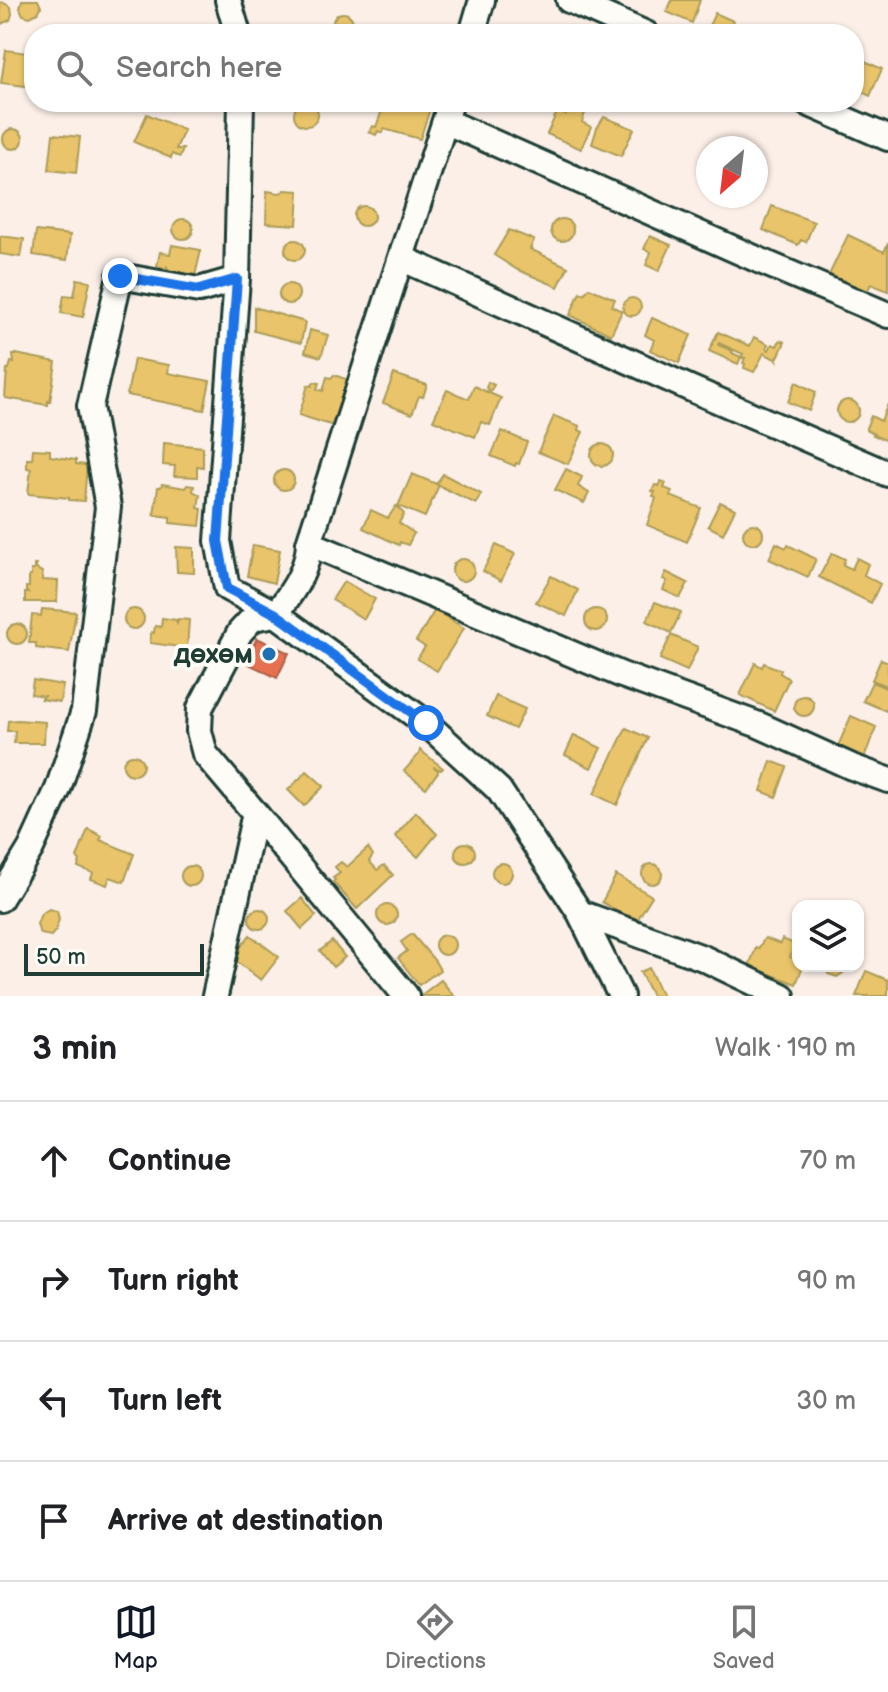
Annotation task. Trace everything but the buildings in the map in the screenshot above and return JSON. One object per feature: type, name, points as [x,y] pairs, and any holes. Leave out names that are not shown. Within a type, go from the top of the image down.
[{"type":"street","points":[[228,0],[235,24]]},
{"type":"street","points":[[475,24],[482,0]]},
{"type":"street","points":[[569,0],[623,24]]},
{"type":"street","points":[[241,112],[237,279],[218,541],[227,588],[276,614],[426,723],[499,790],[580,913],[621,996]]},
{"type":"street","points":[[406,996],[205,754],[199,731],[200,708],[240,632],[253,618],[276,614],[297,586],[448,112]]},
{"type":"street","points":[[450,112],[763,262],[888,315]]},
{"type":"street","points":[[828,112],[888,138]]},
{"type":"street","points":[[401,258],[888,474]]},
{"type":"street","points":[[0,899],[31,848],[53,801],[84,711],[108,507],[90,406],[120,276],[199,290],[237,279]]},
{"type":"street","points":[[309,543],[622,675],[759,725],[888,780]]},
{"type":"street","points":[[215,996],[255,813]]},
{"type":"street","points":[[580,913],[703,958],[782,996]]},
{"type":"place","name":"дөхөм","points":[[269,654]]},
{"type":"route","points":[[120,276],[199,290],[237,279],[218,541],[227,588],[276,614],[426,723]]}]
